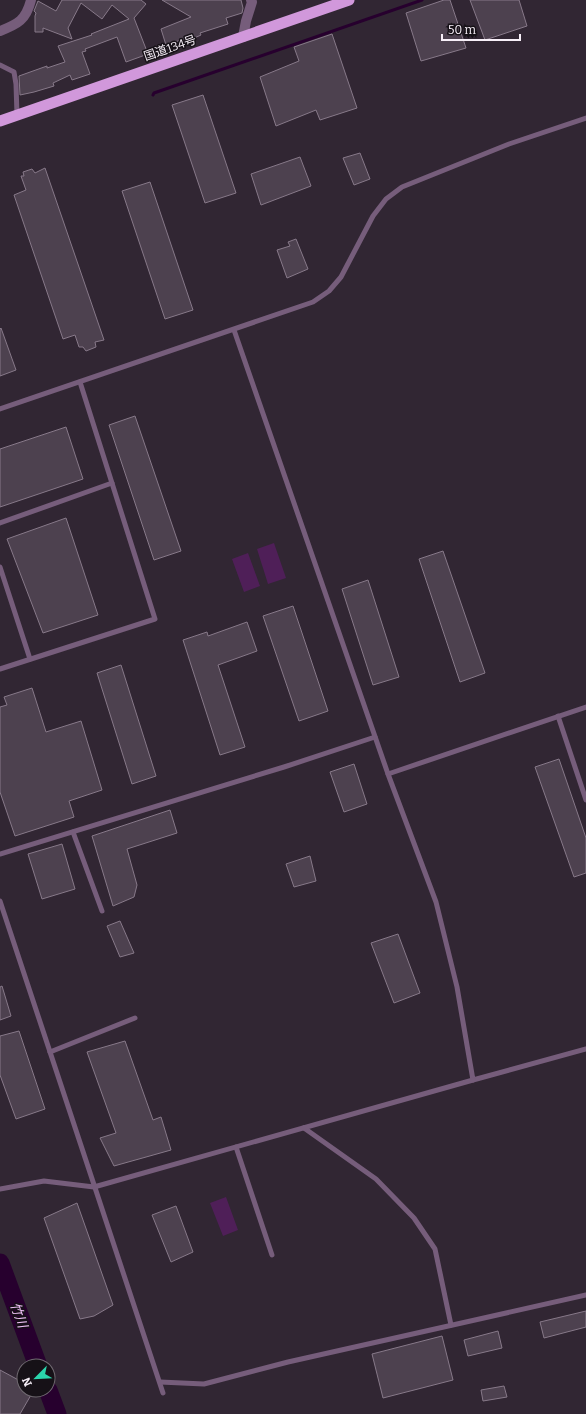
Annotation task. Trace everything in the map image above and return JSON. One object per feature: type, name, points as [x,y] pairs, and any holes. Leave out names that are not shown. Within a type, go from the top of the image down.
[{"type":"highway","name":"国道134号","points":[[0,121],[243,37],[341,1]]},
{"type":"street","points":[[0,31],[13,26],[24,18],[31,0]]},
{"type":"street","points":[[243,37],[252,2],[251,0]]},
{"type":"lane","points":[[0,65],[14,72],[17,115]]},
{"type":"lane","points":[[0,410],[313,302],[329,291],[341,277],[373,216],[386,199],[402,187],[509,144],[586,118]]},
{"type":"lane","points":[[234,330],[388,774],[436,902],[457,987],[473,1080]]},
{"type":"lane","points":[[0,669],[155,619],[80,382]]},
{"type":"lane","points":[[0,523],[112,482]]},
{"type":"lane","points":[[0,566],[30,660]]},
{"type":"lane","points":[[388,774],[586,707]]},
{"type":"lane","points":[[558,716],[586,800]]},
{"type":"lane","points":[[0,854],[284,767],[375,737]]},
{"type":"lane","points":[[73,832],[102,911]]},
{"type":"lane","points":[[0,901],[163,1393]]},
{"type":"lane","points":[[50,1052],[135,1018]]},
{"type":"lane","points":[[0,1189],[44,1181],[94,1187],[586,1049]]},
{"type":"lane","points":[[304,1128],[376,1179],[414,1218],[435,1249],[451,1325]]},
{"type":"lane","points":[[236,1147],[272,1255]]},
{"type":"lane","points":[[160,1382],[204,1384],[288,1362],[586,1295]]},
{"type":"shaded area","points":[[274,543],[286,578],[268,584],[257,549]]},
{"type":"shaded area","points":[[248,553],[260,586],[244,592],[232,559]]},
{"type":"shaded area","points":[[226,1197],[238,1230],[223,1236],[210,1203]]},
{"type":"building","points":[[62,0],[141,0],[146,4],[134,18],[148,54],[126,62],[117,37],[85,49],[86,51],[82,52],[90,74],[72,80],[70,75],[53,83],[54,86],[20,95],[19,76],[47,66],[47,68],[65,62],[58,46],[92,35],[91,34],[129,19],[112,5],[102,19],[81,3],[68,28],[72,39],[43,28],[43,32],[35,32],[36,13],[34,11],[38,1],[56,11]]},
{"type":"building","points":[[162,0],[241,0],[243,8],[242,13],[226,18],[228,24],[200,33],[201,35],[183,43],[181,40],[166,45],[161,29],[191,17]]},
{"type":"building","points":[[444,0],[450,0],[466,48],[421,61],[406,13]]},
{"type":"building","points":[[470,0],[519,0],[527,26],[485,40]]},
{"type":"building","points":[[332,34],[357,108],[320,120],[316,110],[276,126],[260,77],[299,61],[294,47]]},
{"type":"building","points":[[203,95],[236,193],[205,203],[172,105]]},
{"type":"building","points":[[360,153],[370,179],[354,185],[343,158]]},
{"type":"building","points":[[300,157],[311,186],[261,205],[251,174]]},
{"type":"building","points":[[45,168],[104,340],[95,342],[96,347],[86,351],[83,347],[79,347],[75,335],[63,339],[14,195],[26,190],[21,176],[24,176],[23,172],[32,169],[35,173]]},
{"type":"building","points":[[150,182],[193,310],[165,319],[122,191]]},
{"type":"building","points":[[296,239],[308,269],[287,278],[277,250],[290,246],[288,242]]},
{"type":"building","points":[[1,328],[16,370],[0,376],[0,329]]},
{"type":"building","points":[[135,416],[181,551],[154,560],[109,425]]},
{"type":"building","points":[[66,427],[83,479],[0,507],[0,449]]},
{"type":"building","points":[[66,518],[98,615],[43,633],[7,539]]},
{"type":"building","points":[[443,551],[485,673],[460,682],[419,559]]},
{"type":"building","points":[[368,580],[399,677],[373,685],[342,589]]},
{"type":"building","points":[[293,606],[328,711],[299,721],[263,616]]},
{"type":"building","points":[[247,622],[257,651],[218,665],[245,747],[220,755],[183,640],[207,632],[208,636]]},
{"type":"building","points":[[121,665],[156,776],[132,784],[97,673]]},
{"type":"building","points":[[32,688],[46,732],[81,721],[102,790],[69,801],[74,817],[15,836],[0,792],[0,707],[7,705],[4,697]]},
{"type":"building","points":[[559,759],[586,838],[586,873],[574,877],[535,767]]},
{"type":"building","points":[[354,764],[367,804],[344,812],[330,772]]},
{"type":"building","points":[[170,810],[177,833],[127,849],[137,885],[134,897],[113,906],[92,836]]},
{"type":"building","points":[[62,844],[75,889],[42,899],[28,854]]},
{"type":"building","points":[[310,856],[316,881],[294,887],[286,864]]},
{"type":"building","points":[[120,921],[134,953],[120,957],[107,926]]},
{"type":"building","points":[[398,934],[420,993],[394,1003],[371,943]]},
{"type":"building","points":[[2,986],[11,1016],[0,1020],[0,987]]},
{"type":"building","points":[[19,1031],[45,1109],[16,1119],[0,1075],[0,1036]]},
{"type":"building","points":[[125,1041],[153,1120],[161,1117],[171,1150],[114,1166],[100,1138],[116,1133],[87,1052]]},
{"type":"building","points":[[77,1203],[113,1305],[94,1316],[80,1319],[44,1218]]},
{"type":"building","points":[[176,1206],[193,1252],[171,1262],[152,1215]]},
{"type":"building","points":[[586,1311],[586,1327],[544,1338],[540,1322]]},
{"type":"building","points":[[498,1331],[502,1348],[468,1356],[464,1340]]},
{"type":"building","points":[[442,1336],[453,1380],[383,1398],[372,1354]]},
{"type":"building","points":[[0,1370],[16,1379],[16,1398],[29,1398],[20,1414],[0,1414]]},
{"type":"building","points":[[504,1386],[507,1397],[483,1401],[481,1390]]},
{"type":"waterway","points":[[153,95],[154,93],[422,0]]},
{"type":"waterway","name":"竹川","points":[[0,1263],[35,1358]]},
{"type":"waterway","name":"竹川","points":[[51,1398],[57,1414]]}]
